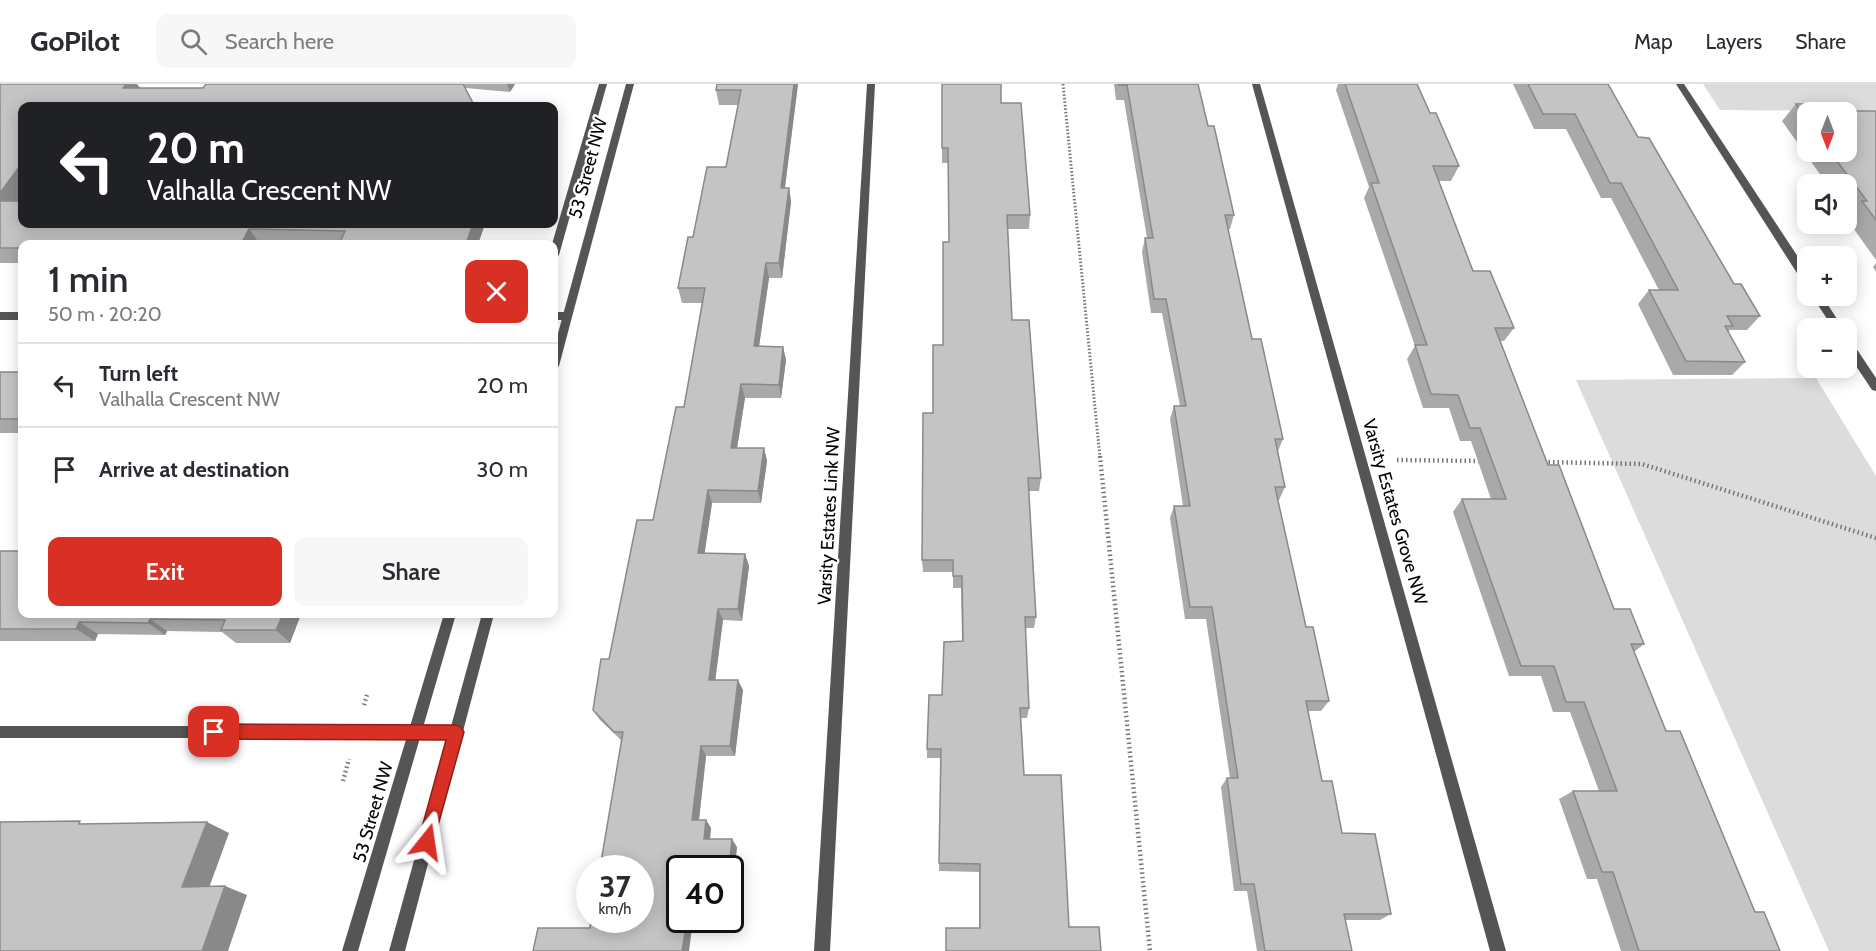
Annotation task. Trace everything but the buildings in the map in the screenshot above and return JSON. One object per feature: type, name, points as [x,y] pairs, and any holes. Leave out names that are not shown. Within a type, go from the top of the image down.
[{"type":"street","name":"53 Street NW","points":[[558,241],[603,84]]},
{"type":"street","name":"53 Street NW","points":[[558,351],[630,84]]},
{"type":"street","name":"Varsity Estates Link NW","points":[[822,951],[872,84]]},
{"type":"street","name":"Varsity Estates Grove NW","points":[[1256,84],[1498,951]]},
{"type":"street","points":[[1680,84],[1797,264]]},
{"type":"street","points":[[0,316],[18,316]]},
{"type":"street","points":[[558,316],[567,316]]},
{"type":"street","points":[[1857,358],[1876,387]]},
{"type":"street","name":"53 Street NW","points":[[351,951],[449,618]]},
{"type":"street","points":[[397,951],[487,618]]},
{"type":"street","points":[[0,732],[456,732]]},
{"type":"path","points":[[1063,84],[1150,951]]},
{"type":"path","points":[[1397,460],[1493,461]]},
{"type":"path","points":[[1539,462],[1642,464],[1876,538]]},
{"type":"shaded area","points":[[1703,84],[1876,84],[1876,111],[1857,111],[1857,102],[1797,102],[1797,110],[1720,110]]},
{"type":"shaded area","points":[[1816,378],[1876,476],[1876,951],[1829,951],[1576,380]]},
{"type":"route","points":[[214,732],[456,732],[427,842]]}]
